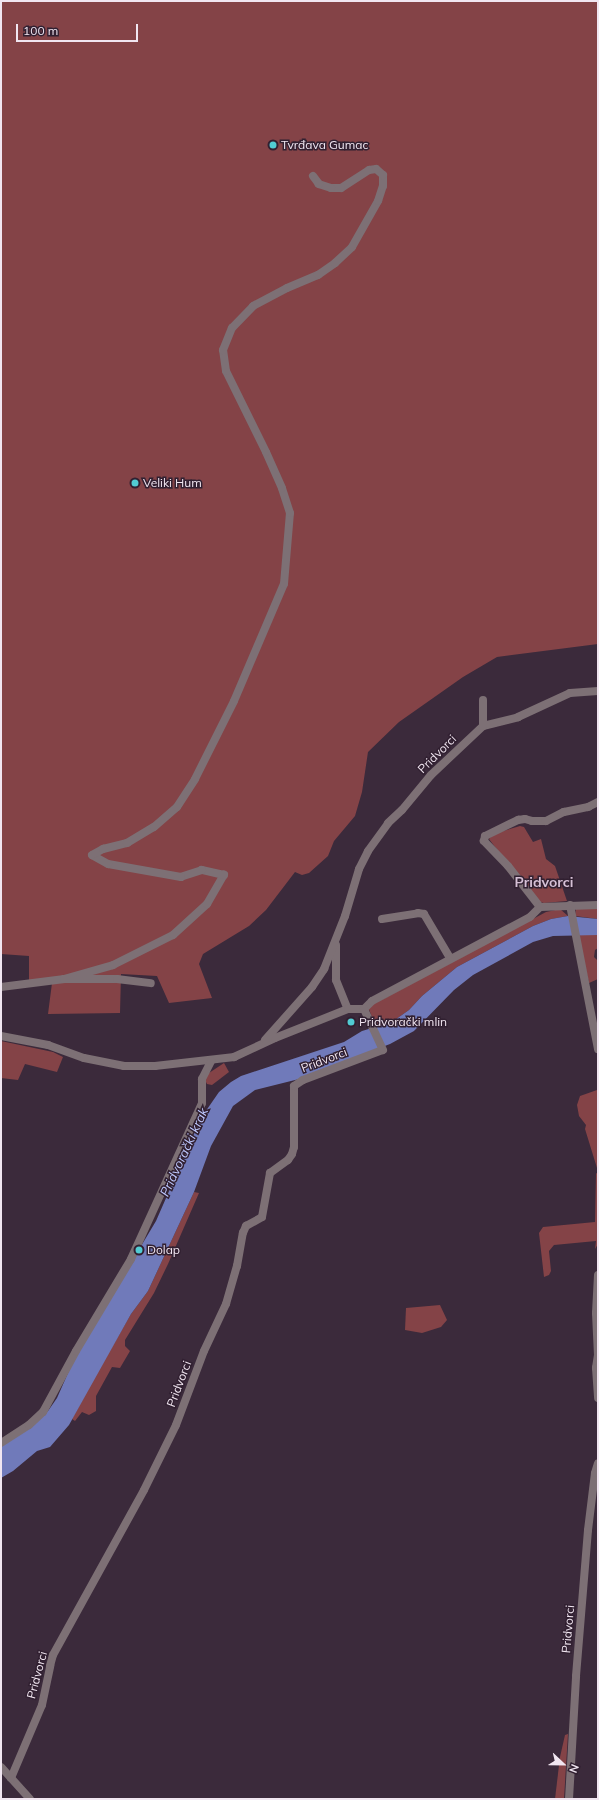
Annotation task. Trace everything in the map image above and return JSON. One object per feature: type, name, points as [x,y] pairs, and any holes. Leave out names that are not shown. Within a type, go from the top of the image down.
[{"type":"street","points":[[64,979],[113,965],[172,935],[207,904],[224,875],[202,870],[181,877],[108,864],[92,855],[103,849],[127,842],[154,827],[177,807],[195,779],[234,701],[284,584],[290,513],[282,488],[266,452],[226,371],[223,350],[232,328],[253,306],[287,288],[318,275],[335,263],[352,247],[378,201],[383,186],[384,175],[376,169],[369,170],[341,188],[331,188],[319,184],[313,176]]},
{"type":"street","points":[[483,700],[483,726],[518,717],[570,693],[598,691]]},
{"type":"street","name":"Pridvorci","points":[[262,1044],[312,987],[324,969],[336,942],[359,869],[368,852],[388,823],[402,810],[431,775],[483,726]]},
{"type":"street","points":[[540,907],[508,866],[484,841],[485,836],[518,820],[525,819],[532,821],[546,821],[564,812],[588,807],[598,802]]},
{"type":"street","points":[[570,905],[598,1049]]},
{"type":"street","points":[[364,1009],[372,1001],[450,958],[530,917],[540,907],[598,905]]},
{"type":"street","points":[[382,919],[418,913],[424,914],[450,958]]},
{"type":"street","points":[[336,942],[336,980],[348,1009]]},
{"type":"street","points":[[1,987],[28,982],[64,979],[118,979],[152,983]]},
{"type":"street","name":"Pridvorci","points":[[1,1036],[48,1045],[84,1058],[124,1066],[155,1066],[211,1061],[234,1057],[348,1009],[364,1009],[383,1050],[303,1080],[294,1086],[292,1097],[294,1147],[292,1154],[288,1160],[270,1173],[262,1217],[246,1226],[243,1233],[237,1266],[226,1304],[204,1351],[176,1425],[144,1490],[54,1655],[50,1666],[42,1705],[10,1778]]},
{"type":"street","points":[[1,1444],[29,1425],[43,1412],[76,1351],[131,1260],[202,1103],[202,1079],[211,1061]]},
{"type":"street","points":[[598,1275],[596,1313],[598,1355],[596,1368],[598,1398]]},
{"type":"street","name":"Pridvorci","points":[[569,1799],[576,1676],[587,1538],[595,1473],[598,1463]]},
{"type":"street","points":[[1,1767],[30,1799]]},
{"type":"shaded area","points":[[1,1],[598,1],[598,644],[497,657],[463,677],[399,722],[368,752],[362,792],[355,816],[334,841],[328,856],[309,873],[302,875],[295,872],[266,910],[249,926],[203,954],[199,964],[212,998],[169,1003],[157,976],[121,974],[120,1013],[48,1014],[52,983],[29,986],[29,956],[1,954]]},
{"type":"shaded area","points":[[520,826],[524,827],[533,842],[541,839],[546,859],[555,866],[567,901],[544,903],[536,901],[489,839],[493,834]]},
{"type":"shaded area","points":[[576,908],[597,908],[598,919],[575,916]]},
{"type":"shaded area","points":[[560,909],[568,916],[551,919],[533,926],[457,967],[422,996],[409,1010],[392,1022],[376,1027],[368,1007],[546,912]]},
{"type":"shaded area","points":[[578,935],[598,935],[598,948],[595,950],[594,957],[598,961],[598,979],[589,983]]},
{"type":"shaded area","points":[[1,1041],[53,1052],[63,1057],[57,1072],[25,1064],[18,1080],[1,1078]]},
{"type":"shaded area","points":[[224,1063],[229,1072],[212,1085],[207,1084],[205,1080],[206,1075]]},
{"type":"shaded area","points":[[597,1090],[597,1168],[585,1129],[586,1125],[579,1116],[577,1105],[580,1096]]},
{"type":"shaded area","points":[[596,1173],[598,1174],[598,1244],[595,1249],[596,1241],[554,1245],[549,1251],[551,1271],[549,1275],[544,1277],[539,1233],[543,1227],[595,1222]]},
{"type":"shaded area","points":[[194,1192],[199,1193],[168,1264],[154,1293],[125,1340],[125,1346],[130,1351],[120,1368],[112,1367],[96,1396],[96,1411],[89,1415],[82,1412],[75,1421],[72,1419],[96,1375],[131,1314],[148,1291]]},
{"type":"shaded area","points":[[440,1305],[447,1320],[441,1327],[422,1333],[405,1330],[406,1308]]},
{"type":"shaded area","points":[[568,1734],[564,1799],[555,1799],[560,1757],[565,1735]]},
{"type":"water","points":[[568,916],[598,919],[598,935],[553,936],[533,942],[473,975],[454,990],[414,1031],[390,1044],[299,1079],[255,1090],[233,1106],[211,1146],[194,1192],[148,1291],[131,1314],[69,1425],[50,1447],[37,1451],[13,1471],[1,1478],[1,1445],[48,1411],[57,1398],[76,1355],[156,1221],[201,1118],[219,1092],[241,1076],[344,1042],[362,1031],[392,1022],[409,1010],[422,996],[457,967],[533,926],[551,919]]},
{"type":"place","name":"Tvrđava Gumac","points":[[273,145]]},
{"type":"place","name":"Veliki Hum","points":[[135,483]]},
{"type":"place","name":"Pridvorački mlin","points":[[351,1022]]},
{"type":"place","name":"Dolap","points":[[139,1250]]},
{"type":"district","name":"Pridvorci","points":[[544,882]]},
{"type":"water label","name":"Pridvorački krak","points":[[184,1152]]}]
